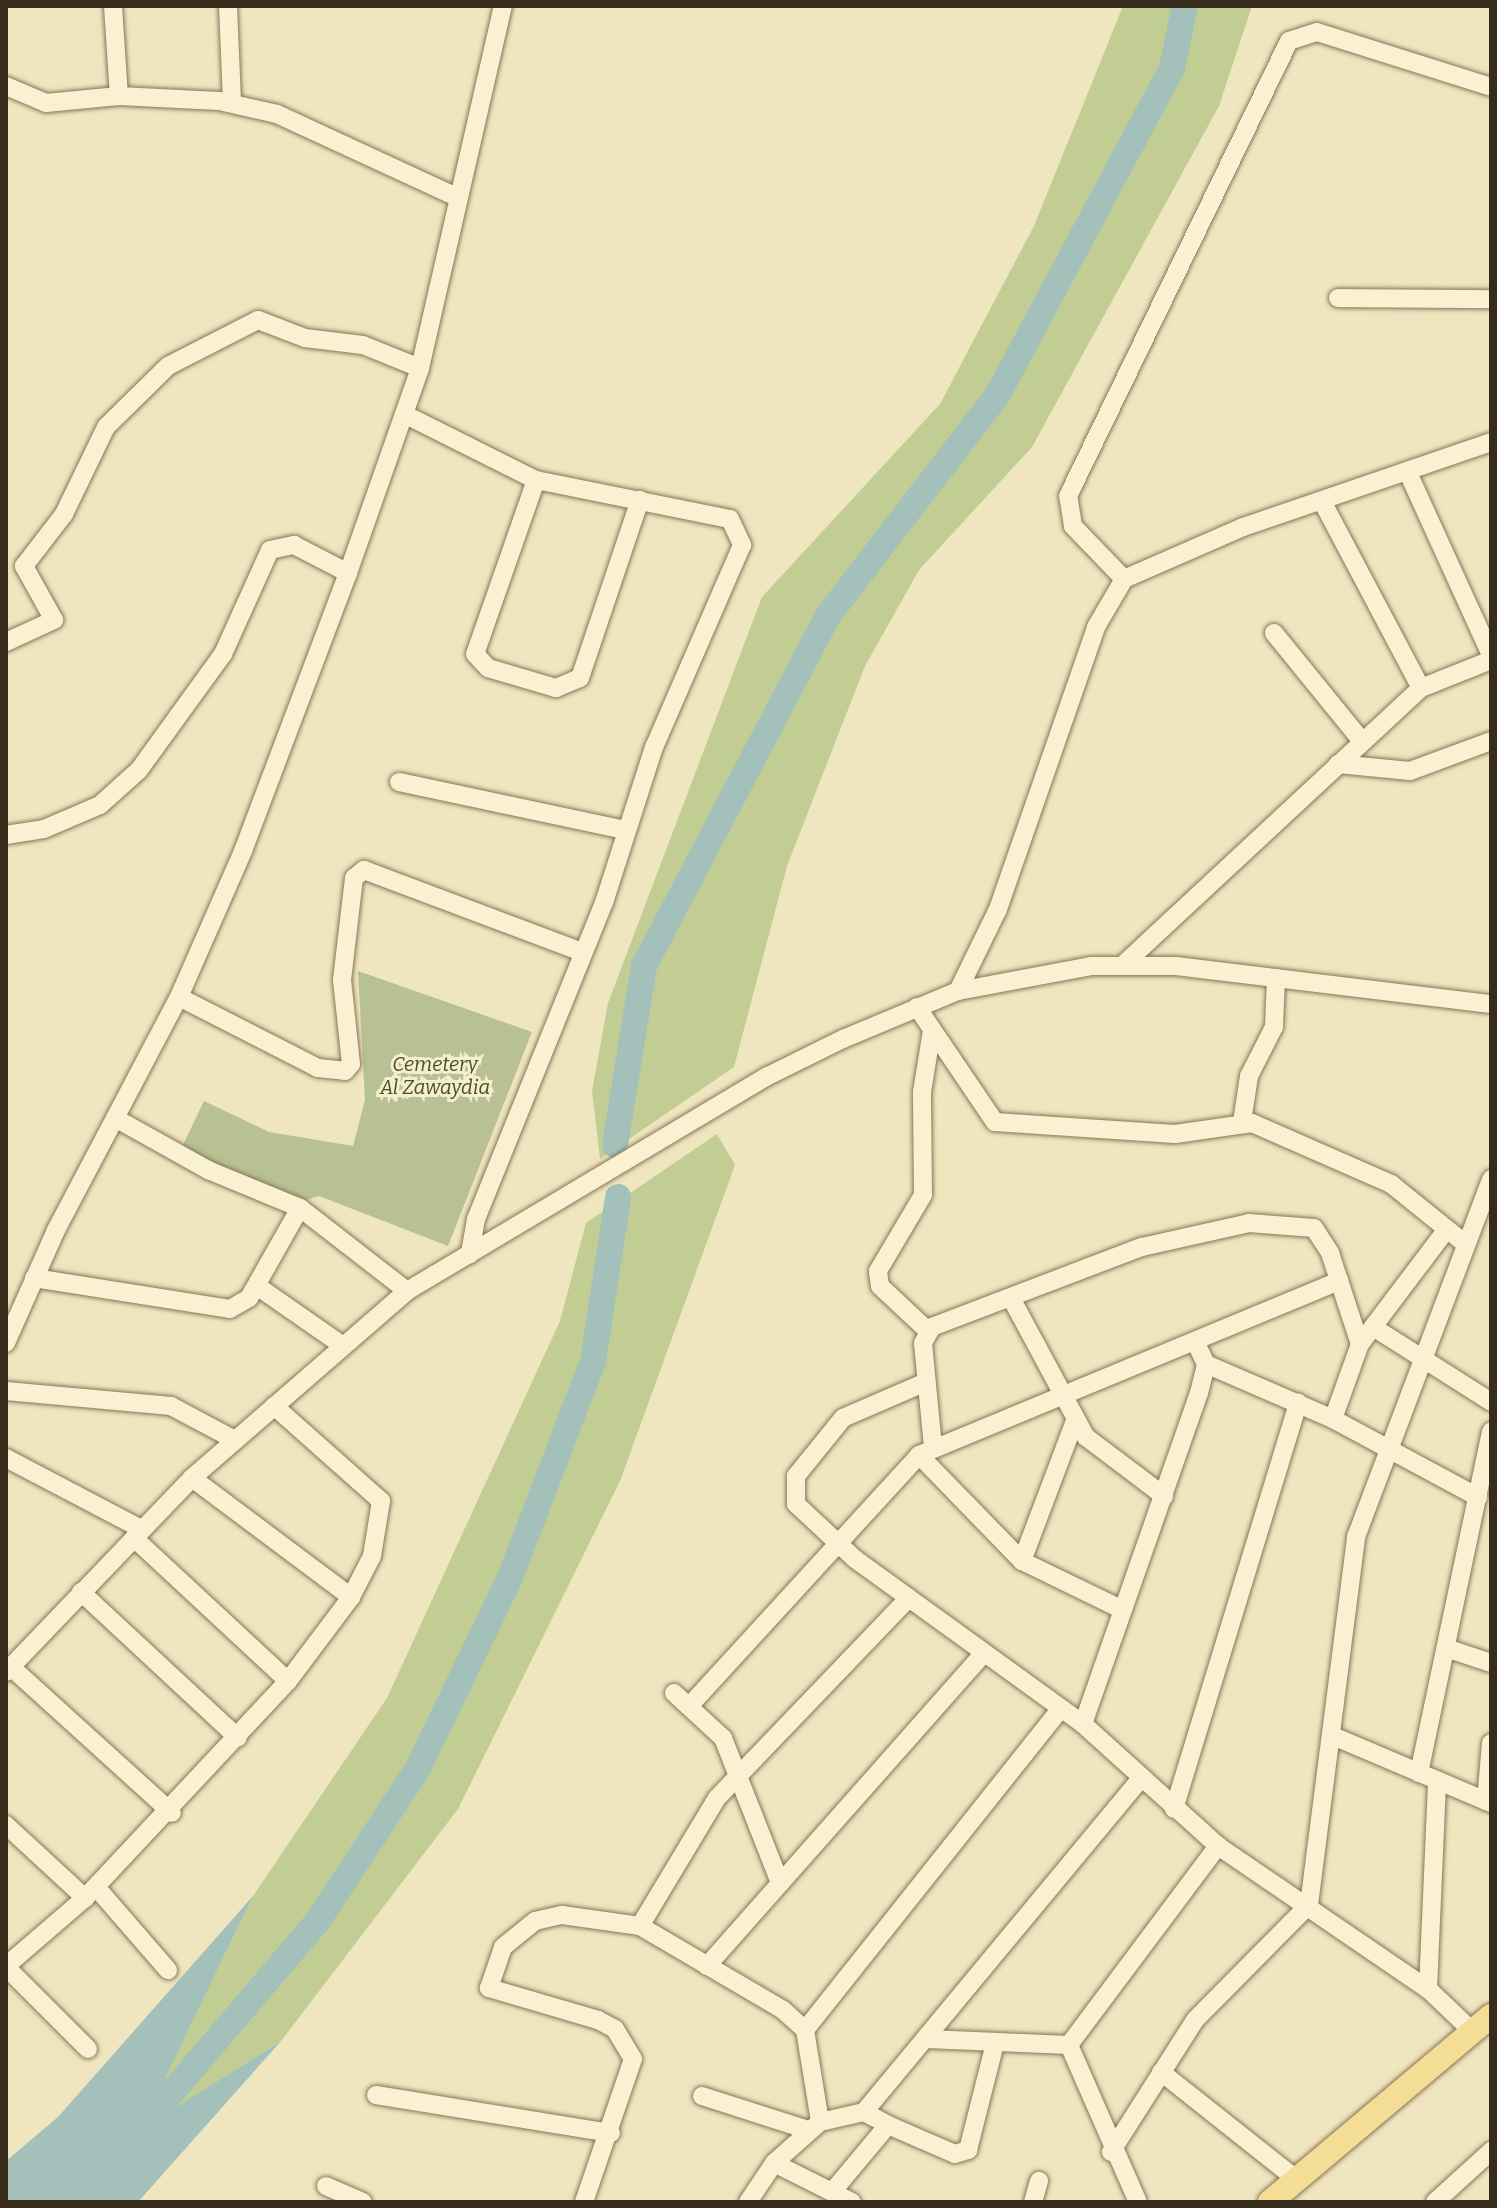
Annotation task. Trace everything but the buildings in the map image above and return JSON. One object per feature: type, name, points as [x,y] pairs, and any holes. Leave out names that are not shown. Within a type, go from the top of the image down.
[{"type":"main road","points":[[1270,2202],[1486,2020]]},
{"type":"street","points":[[113,6],[119,96]]},
{"type":"street","points":[[228,6],[232,102]]},
{"type":"street","points":[[6,1343],[34,1278],[179,997],[243,851],[348,573],[420,368],[503,6]]},
{"type":"street","points":[[1124,579],[1073,526],[1068,496],[1289,41],[1317,32],[1491,87]]},
{"type":"street","points":[[6,86],[46,103],[119,96],[232,102],[316,130],[459,198]]},
{"type":"street","points":[[1338,298],[1491,299]]},
{"type":"street","points":[[6,642],[54,620],[24,566],[64,514],[106,427],[168,366],[258,320],[305,338],[363,345],[420,368]]},
{"type":"street","points":[[406,415],[536,480],[730,519],[742,545],[685,671],[582,952],[476,1219],[470,1254]]},
{"type":"street","points":[[958,991],[998,909],[1096,627],[1124,579],[1243,527],[1409,475],[1491,442]]},
{"type":"street","points":[[1124,964],[1338,764],[1360,739],[1421,688],[1491,657],[1409,475]]},
{"type":"street","points":[[536,480],[475,654],[488,668],[556,688],[580,678],[640,500]]},
{"type":"street","points":[[1323,503],[1421,688]]},
{"type":"street","points":[[6,835],[44,829],[100,805],[139,770],[223,654],[270,550],[294,545],[348,573]]},
{"type":"street","points":[[1274,633],[1360,739]]},
{"type":"street","points":[[1338,764],[1410,771],[1491,741]]},
{"type":"street","points":[[399,782],[625,830]]},
{"type":"street","points":[[179,997],[318,1068],[345,1071],[351,1064],[342,980],[354,878],[364,870],[582,952]]},
{"type":"street","points":[[172,1813],[8,1670],[233,1439],[407,1291],[768,1076],[958,991],[1124,964],[1276,978],[1491,1004]]},
{"type":"street","points":[[1242,1122],[1249,1076],[1274,1027],[1276,978]]},
{"type":"street","points":[[917,1007],[985,1113],[1006,1126],[1175,1134],[1242,1122],[1391,1184],[1462,1241]]},
{"type":"street","points":[[932,1030],[922,1092],[923,1195],[878,1271],[880,1286],[928,1331],[926,1451],[1022,1561],[1123,1610]]},
{"type":"street","points":[[115,1118],[208,1170],[300,1208],[407,1291]]},
{"type":"street","points":[[1111,2152],[1161,2072],[1217,1994],[1309,1905],[1333,1736],[1346,1585],[1384,1447],[1462,1241],[1491,1179]]},
{"type":"street","points":[[34,1278],[218,1309],[241,1306],[257,1286],[300,1208]]},
{"type":"street","points":[[928,1331],[1142,1247],[1262,1222],[1317,1230],[1339,1281],[1360,1344]]},
{"type":"street","points":[[1333,1419],[1360,1344],[1447,1229]]},
{"type":"street","points":[[692,1703],[834,1541],[926,1451],[1059,1392],[1195,1341],[1339,1281]]},
{"type":"street","points":[[257,1286],[342,1345]]},
{"type":"street","points":[[1011,1298],[1075,1421],[1097,1450],[1164,1496]]},
{"type":"street","points":[[1373,1327],[1491,1402]]},
{"type":"street","points":[[1195,1341],[1206,1364],[1333,1419],[1478,1497]]},
{"type":"street","points":[[1083,1724],[1164,1496],[1206,1364]]},
{"type":"street","points":[[926,1382],[843,1418],[796,1476],[796,1504],[834,1541],[908,1599],[982,1655],[1083,1724],[1140,1779],[1218,1846],[1309,1905],[1428,1989],[1486,2020]]},
{"type":"street","points":[[6,1391],[171,1406],[233,1439]]},
{"type":"street","points":[[1174,1809],[1298,1403]]},
{"type":"street","points":[[88,2049],[7,1963],[91,1893],[172,1813],[288,1681],[351,1597],[372,1556],[381,1501],[274,1406]]},
{"type":"street","points":[[1022,1561],[1075,1421]]},
{"type":"street","points":[[1419,1773],[1491,1431]]},
{"type":"street","points":[[6,1458],[138,1534],[288,1681]]},
{"type":"street","points":[[192,1478],[351,1597]]},
{"type":"street","points":[[81,1592],[238,1738]]},
{"type":"street","points":[[640,1926],[699,1824],[738,1774],[908,1599]]},
{"type":"street","points":[[1446,1648],[1491,1663]]},
{"type":"street","points":[[707,1966],[982,1655]]},
{"type":"street","points":[[674,1693],[692,1703],[723,1738],[780,1883]]},
{"type":"street","points":[[814,2126],[805,2030],[1061,1708]]},
{"type":"street","points":[[1333,1736],[1488,1802],[1491,1743]]},
{"type":"street","points":[[748,2202],[774,2163],[814,2126],[864,2112],[1140,1779]]},
{"type":"street","points":[[1428,1989],[1437,1781]]},
{"type":"street","points":[[6,1825],[91,1893],[168,1970]]},
{"type":"street","points":[[1069,2045],[1218,1846]]},
{"type":"street","points":[[584,2202],[632,2075],[627,2042],[575,2010],[493,1992],[488,1980],[503,1947],[535,1921],[562,1915],[640,1926],[805,2030]]},
{"type":"street","points":[[927,2039],[994,2047],[1069,2045]]},
{"type":"street","points":[[1069,2045],[1111,2152],[1138,2202]]},
{"type":"street","points":[[864,2112],[955,2154],[968,2150],[994,2047]]},
{"type":"street","points":[[1161,2072],[1296,2179]]},
{"type":"street","points":[[376,2095],[611,2133]]},
{"type":"street","points":[[702,2096],[814,2126]]},
{"type":"street","points":[[832,2192],[888,2125]]},
{"type":"street","points":[[1435,2202],[1491,2151]]},
{"type":"street","points":[[774,2163],[852,2202]]},
{"type":"street","points":[[1033,2202],[1039,2181]]},
{"type":"street","points":[[326,2186],[363,2202]]},
{"type":"green space","points":[[1123,6],[1252,6],[1219,106],[1032,447],[919,570],[865,666],[787,866],[734,1067],[600,1159],[592,1091],[608,1003],[762,597],[940,404],[1034,226]]},
{"type":"green space","name":"Cemetery Al Zawaydia","points":[[358,971],[532,1032],[448,1246],[319,1196],[298,1203],[228,1176],[182,1147],[204,1101],[269,1132],[353,1146],[365,1100]]},
{"type":"green space","points":[[717,1134],[735,1165],[620,1481],[458,1809],[281,2041],[139,2131],[253,1896],[387,1698],[560,1321],[586,1223]]},
{"type":"water","points":[[253,1896],[140,2130],[281,2041],[138,2202],[6,2202],[6,2161],[58,2117]]},
{"type":"waterway","points":[[615,1145],[644,966],[827,617],[998,394],[1172,68],[1185,6]]},
{"type":"waterway","points":[[65,2202],[139,2131],[317,1922],[418,1768],[509,1580],[593,1361],[618,1197]]}]
